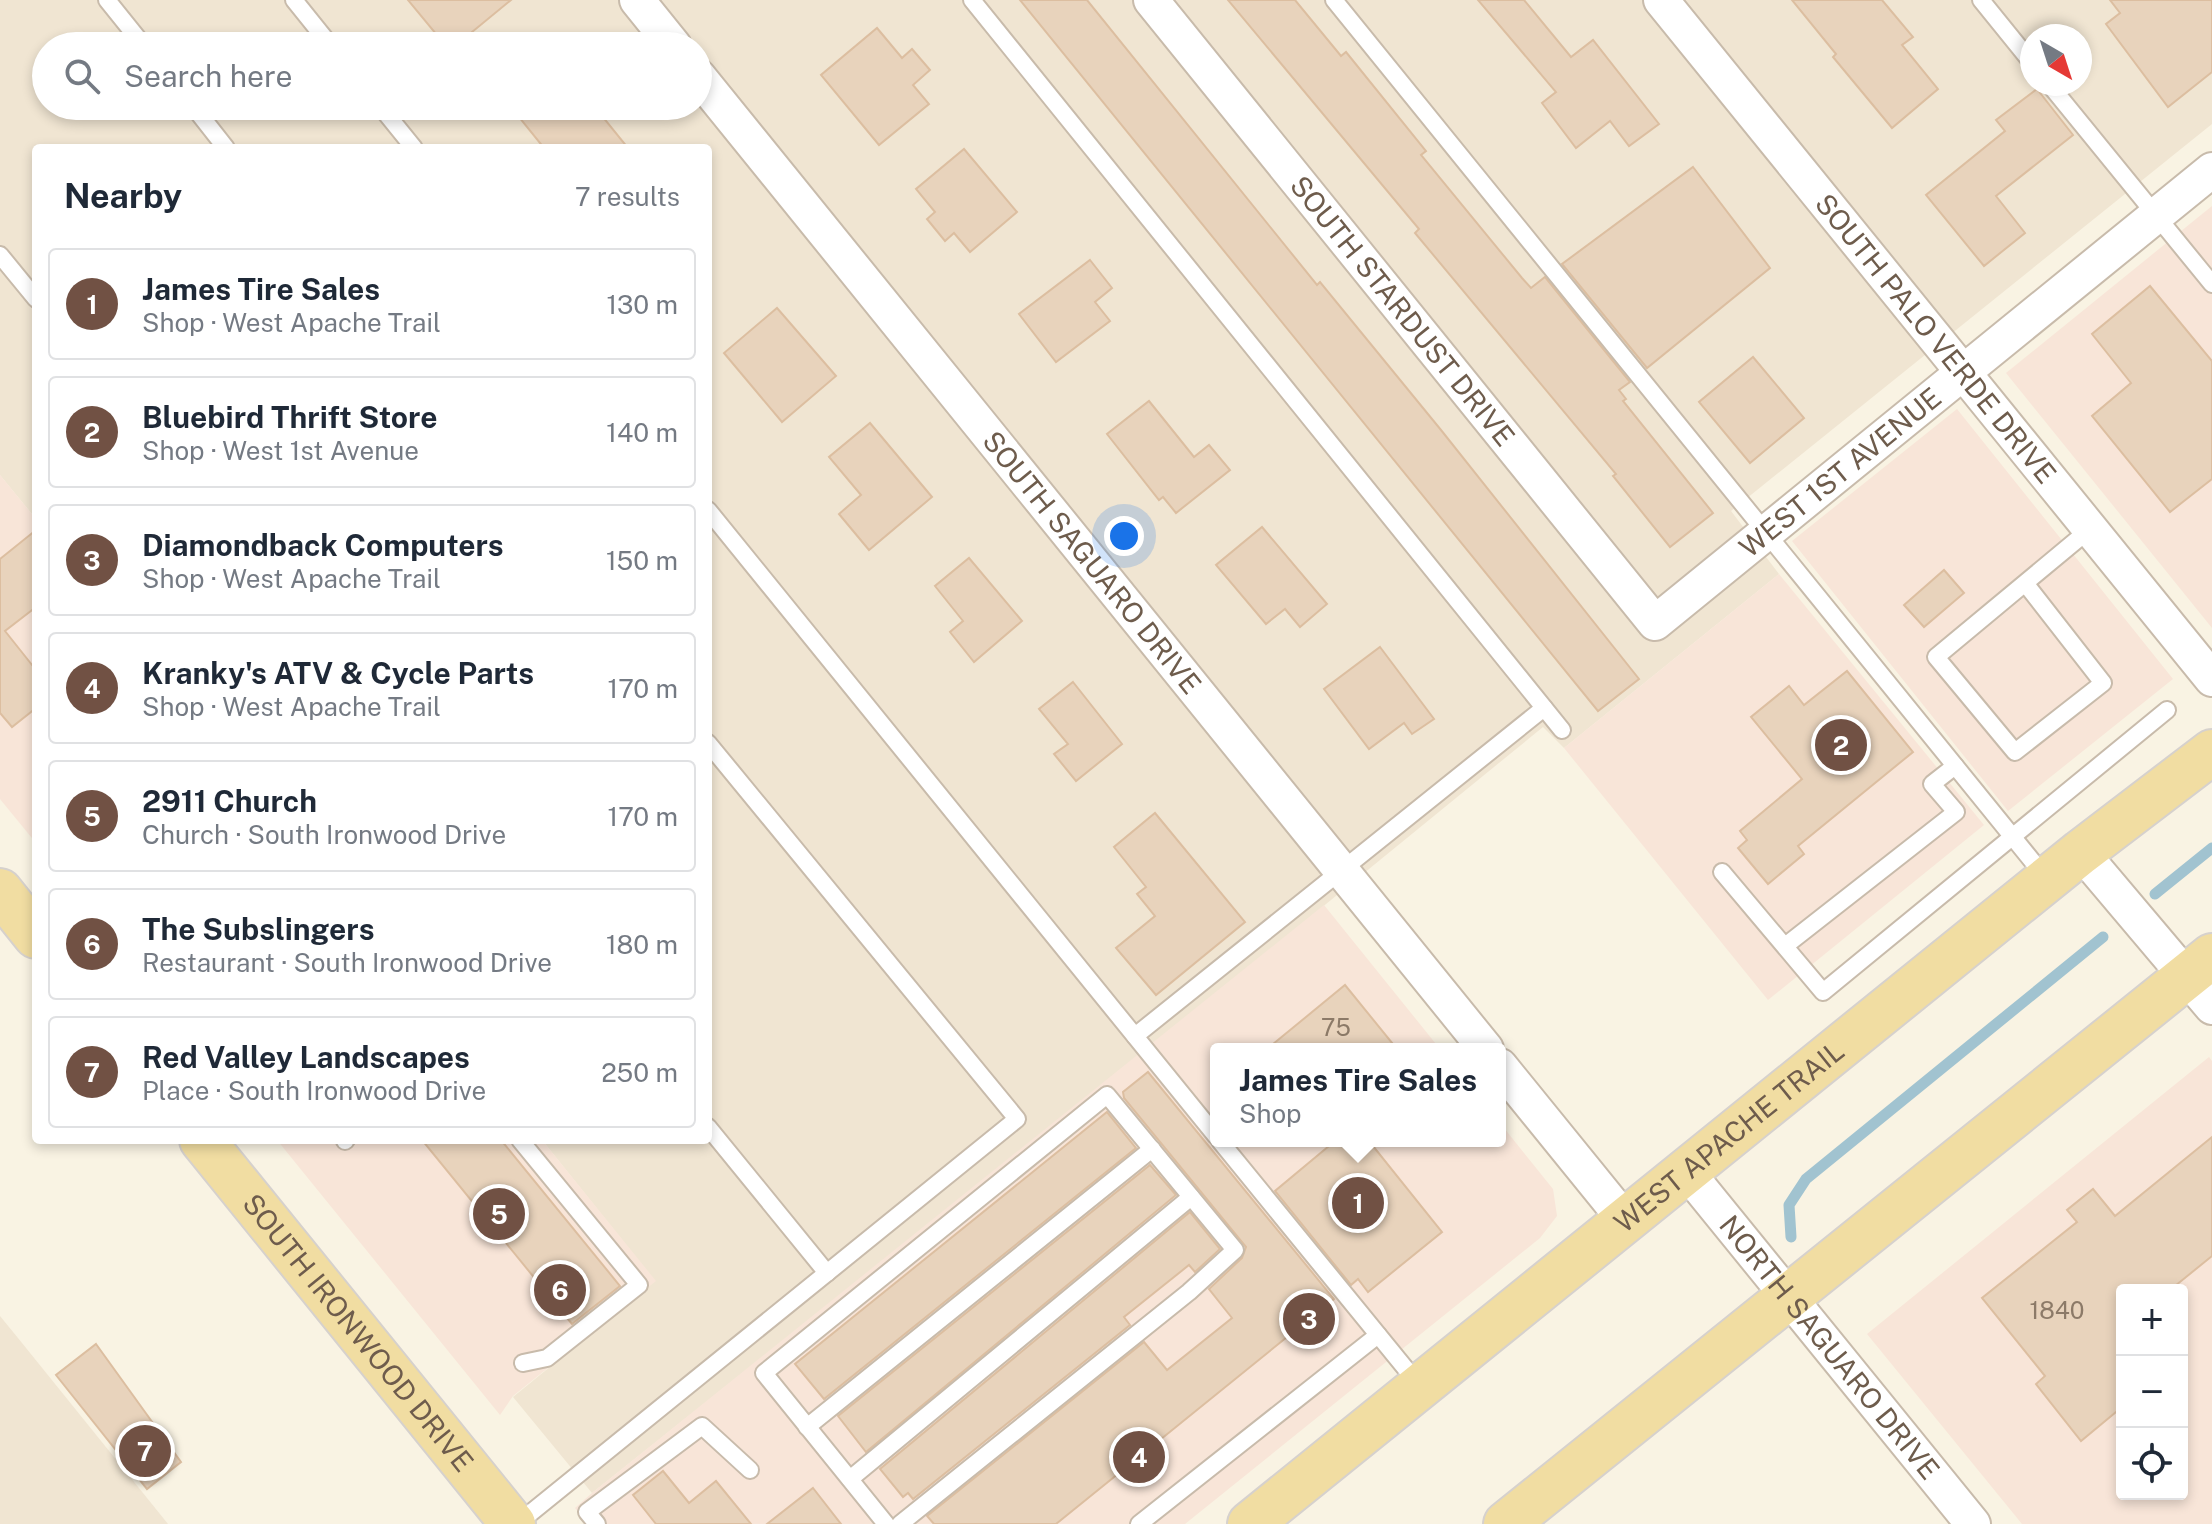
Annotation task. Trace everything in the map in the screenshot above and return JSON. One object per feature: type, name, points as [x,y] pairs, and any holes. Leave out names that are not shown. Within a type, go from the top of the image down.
[{"type":"main road","name":"WEST APACHE TRAIL","points":[[1250,1524],[2047,879],[2212,752]]},
{"type":"main road","points":[[0,891],[32,931]]},
{"type":"main road","points":[[1506,1524],[1787,1296],[2204,980]]},
{"type":"main road","name":"SOUTH IRONWOOD DRIVE","points":[[205,1144],[515,1524]]},
{"type":"street","points":[[637,0],[663,32]]},
{"type":"street","name":"SOUTH STARDUST DRIVE","points":[[1151,0],[1655,623]]},
{"type":"street","name":"SOUTH PALO VERDE DRIVE","points":[[1661,0],[2212,679]]},
{"type":"street","name":"SOUTH SAGUARO DRIVE","points":[[712,93],[1481,1043]]},
{"type":"street","name":"WEST 1ST AVENUE","points":[[1655,623],[2212,170]]},
{"type":"street","points":[[2081,852],[2204,980]]},
{"type":"street","points":[[1506,1073],[1625,1220]]},
{"type":"street","name":"NORTH SAGUARO DRIVE","points":[[1687,1172],[1973,1524]]},
{"type":"lane","points":[[107,0],[133,32]]},
{"type":"lane","points":[[294,0],[320,32]]},
{"type":"lane","points":[[972,0],[1562,730]]},
{"type":"lane","points":[[1334,0],[2047,879]]},
{"type":"lane","points":[[1981,0],[2020,48]]},
{"type":"lane","points":[[2059,96],[2212,284]]},
{"type":"lane","points":[[204,120],[223,144]]},
{"type":"lane","points":[[391,120],[411,144]]},
{"type":"lane","points":[[0,255],[32,294]]},
{"type":"lane","points":[[712,515],[1210,1129]]},
{"type":"lane","points":[[2025,583],[2103,683],[2015,752],[1936,657],[2025,583],[2090,529]]},
{"type":"lane","points":[[1135,1036],[1544,708]]},
{"type":"lane","points":[[1722,872],[1823,992],[2167,710]]},
{"type":"lane","points":[[515,1524],[1017,1119],[712,748]]},
{"type":"lane","points":[[1785,946],[1956,812],[1932,784],[1955,766]]},
{"type":"lane","points":[[886,1524],[764,1373],[1107,1095],[1235,1250],[1177,1302],[900,1524]]},
{"type":"lane","points":[[712,1132],[827,1273]]},
{"type":"lane","points":[[523,1144],[639,1285],[547,1358],[523,1363]]},
{"type":"lane","points":[[1225,1147],[1420,1386]]},
{"type":"lane","points":[[807,1427],[1152,1149]]},
{"type":"lane","points":[[850,1479],[1191,1197]]},
{"type":"lane","points":[[1139,1524],[1378,1335]]},
{"type":"lane","points":[[597,1524],[587,1512],[702,1426],[750,1470]]},
{"type":"shaded area","points":[[0,0],[2212,0],[2212,124],[1731,511],[1779,574],[1564,748],[1543,727],[1162,1038],[592,1493],[513,1397],[655,1281],[545,1144],[712,1144],[712,144],[32,144],[32,514],[0,475]]},
{"type":"shaded area","points":[[2212,206],[2212,628],[2006,373]]},
{"type":"shaded area","points":[[1957,409],[2173,679],[2008,811],[1792,541]]},
{"type":"shaded area","points":[[0,475],[32,514],[32,838],[0,799]]},
{"type":"shaded area","points":[[1779,574],[1984,825],[1768,1000],[1564,748]]},
{"type":"shaded area","points":[[1324,905],[1435,1043],[1210,1043],[1210,1147],[1506,1147],[1506,1130],[1553,1189],[1557,1216],[1540,1238],[1185,1524],[588,1524],[575,1508]]},
{"type":"shaded area","points":[[2209,1057],[2212,1061],[2212,1524],[2022,1524],[1867,1334]]},
{"type":"shaded area","points":[[280,1144],[545,1144],[656,1281],[513,1396],[500,1415]]},
{"type":"shaded area","points":[[0,1316],[22,1343],[168,1524],[0,1524]]},
{"type":"building","points":[[408,0],[511,0],[472,32],[434,32]]},
{"type":"building","points":[[1020,0],[1087,0],[1317,285],[1320,282],[1441,430],[1639,679],[1598,711]]},
{"type":"building","points":[[1228,0],[1295,0],[1341,56],[1346,52],[1426,151],[1421,155],[1522,278],[1531,288],[1545,277],[1630,382],[1619,390],[1626,399],[1623,401],[1713,513],[1670,547],[1613,476],[1616,474],[1415,233],[1419,229]]},
{"type":"building","points":[[1478,0],[1524,0],[1571,57],[1593,40],[1659,124],[1629,146],[1610,121],[1576,148],[1542,103],[1556,92]]},
{"type":"building","points":[[1792,0],[1882,0],[1913,37],[1902,45],[1938,89],[1892,128],[1833,57],[1836,54]]},
{"type":"building","points":[[2110,0],[2212,0],[2212,72],[2168,107],[2106,24],[2120,13]]},
{"type":"building","points":[[877,28],[902,58],[912,49],[930,70],[913,85],[929,104],[879,145],[821,75]]},
{"type":"building","points":[[2028,96],[2042,96],[2073,135],[1996,196],[2025,233],[1984,266],[1926,195],[2005,131],[1996,120]]},
{"type":"building","points":[[521,120],[605,120],[625,144],[541,144]]},
{"type":"building","points":[[964,149],[1017,212],[970,252],[954,233],[945,241],[927,219],[935,212],[916,189]]},
{"type":"building","points":[[1693,167],[1770,268],[1647,368],[1562,264]]},
{"type":"building","points":[[1090,260],[1112,288],[1095,302],[1110,321],[1056,362],[1019,314]]},
{"type":"building","points":[[2150,286],[2212,361],[2212,479],[2170,512],[2092,416],[2131,383],[2092,334]]},
{"type":"building","points":[[777,308],[836,376],[782,422],[724,353]]},
{"type":"building","points":[[1753,357],[1804,418],[1750,463],[1699,402]]},
{"type":"building","points":[[1149,401],[1194,457],[1209,445],[1230,470],[1176,513],[1163,497],[1159,500],[1107,434]]},
{"type":"building","points":[[870,423],[932,497],[869,550],[839,514],[861,495],[829,457]]},
{"type":"building","points":[[1262,527],[1327,604],[1300,627],[1285,609],[1266,624],[1216,565]]},
{"type":"building","points":[[32,533],[32,610],[5,631],[32,665],[32,711],[12,727],[0,713],[0,559]]},
{"type":"building","points":[[969,558],[1022,621],[974,662],[950,632],[963,621],[935,586]]},
{"type":"building","points":[[1944,570],[1964,593],[1924,627],[1904,605]]},
{"type":"building","points":[[1380,647],[1434,719],[1412,734],[1404,723],[1369,749],[1324,689]]},
{"type":"building","points":[[1847,671],[1913,752],[1798,846],[1804,854],[1768,884],[1738,848],[1747,840],[1740,831],[1802,779],[1751,717],[1789,686],[1804,705]]},
{"type":"building","points":[[1073,682],[1122,744],[1076,781],[1054,754],[1068,744],[1039,709]]},
{"type":"building","points":[[1155,813],[1245,922],[1156,995],[1116,948],[1155,916],[1137,894],[1146,887],[1114,847]]},
{"type":"building","points":[[1345,985],[1392,1043],[1274,1043]]},
{"type":"building","points":[[1148,1072],[1334,1299],[1056,1524],[934,1524],[927,1516],[1144,1342],[1167,1370],[1232,1318],[1209,1289],[1242,1258],[1246,1247],[1124,1098],[1123,1092]]},
{"type":"building","points":[[1107,1112],[1136,1148],[824,1399],[795,1364]]},
{"type":"building","points":[[2212,1137],[2212,1256],[2177,1284],[2116,1284],[2116,1412],[2081,1441],[2036,1384],[2045,1376],[1982,1298],[2077,1222],[2067,1210],[2093,1189],[2115,1216]]},
{"type":"building","points":[[425,1144],[504,1144],[620,1286],[572,1324]]},
{"type":"building","points":[[1328,1147],[1374,1147],[1442,1232],[1368,1292],[1358,1279],[1351,1285],[1275,1191]]},
{"type":"building","points":[[1150,1165],[1176,1195],[866,1452],[838,1416]]},
{"type":"building","points":[[1190,1212],[1220,1249],[1195,1272],[1189,1265],[1124,1317],[1130,1325],[913,1499],[908,1493],[903,1497],[880,1469]]},
{"type":"building","points":[[96,1344],[181,1462],[147,1489],[56,1375]]},
{"type":"building","points":[[663,1471],[689,1503],[716,1481],[751,1524],[656,1524],[633,1495]]},
{"type":"building","points":[[813,1488],[841,1524],[767,1524]]},
{"type":"waterway","points":[[2155,894],[2212,848]]},
{"type":"waterway","points":[[1791,1237],[1789,1205],[1806,1179],[2103,937]]},
{"type":"place","name":"Bluebird Thrift Store","points":[[1841,745]]},
{"type":"place","name":"James Tire Sales","points":[[1358,1203]]},
{"type":"place","name":"2911 Church","points":[[499,1214]]},
{"type":"place","name":"The Subslingers","points":[[560,1290]]},
{"type":"place","name":"Diamondback Computers","points":[[1309,1319]]},
{"type":"place","name":"Red Valley Landscapes","points":[[145,1451]]},
{"type":"place","name":"Kranky's ATV & Cycle Parts","points":[[1139,1457]]}]
